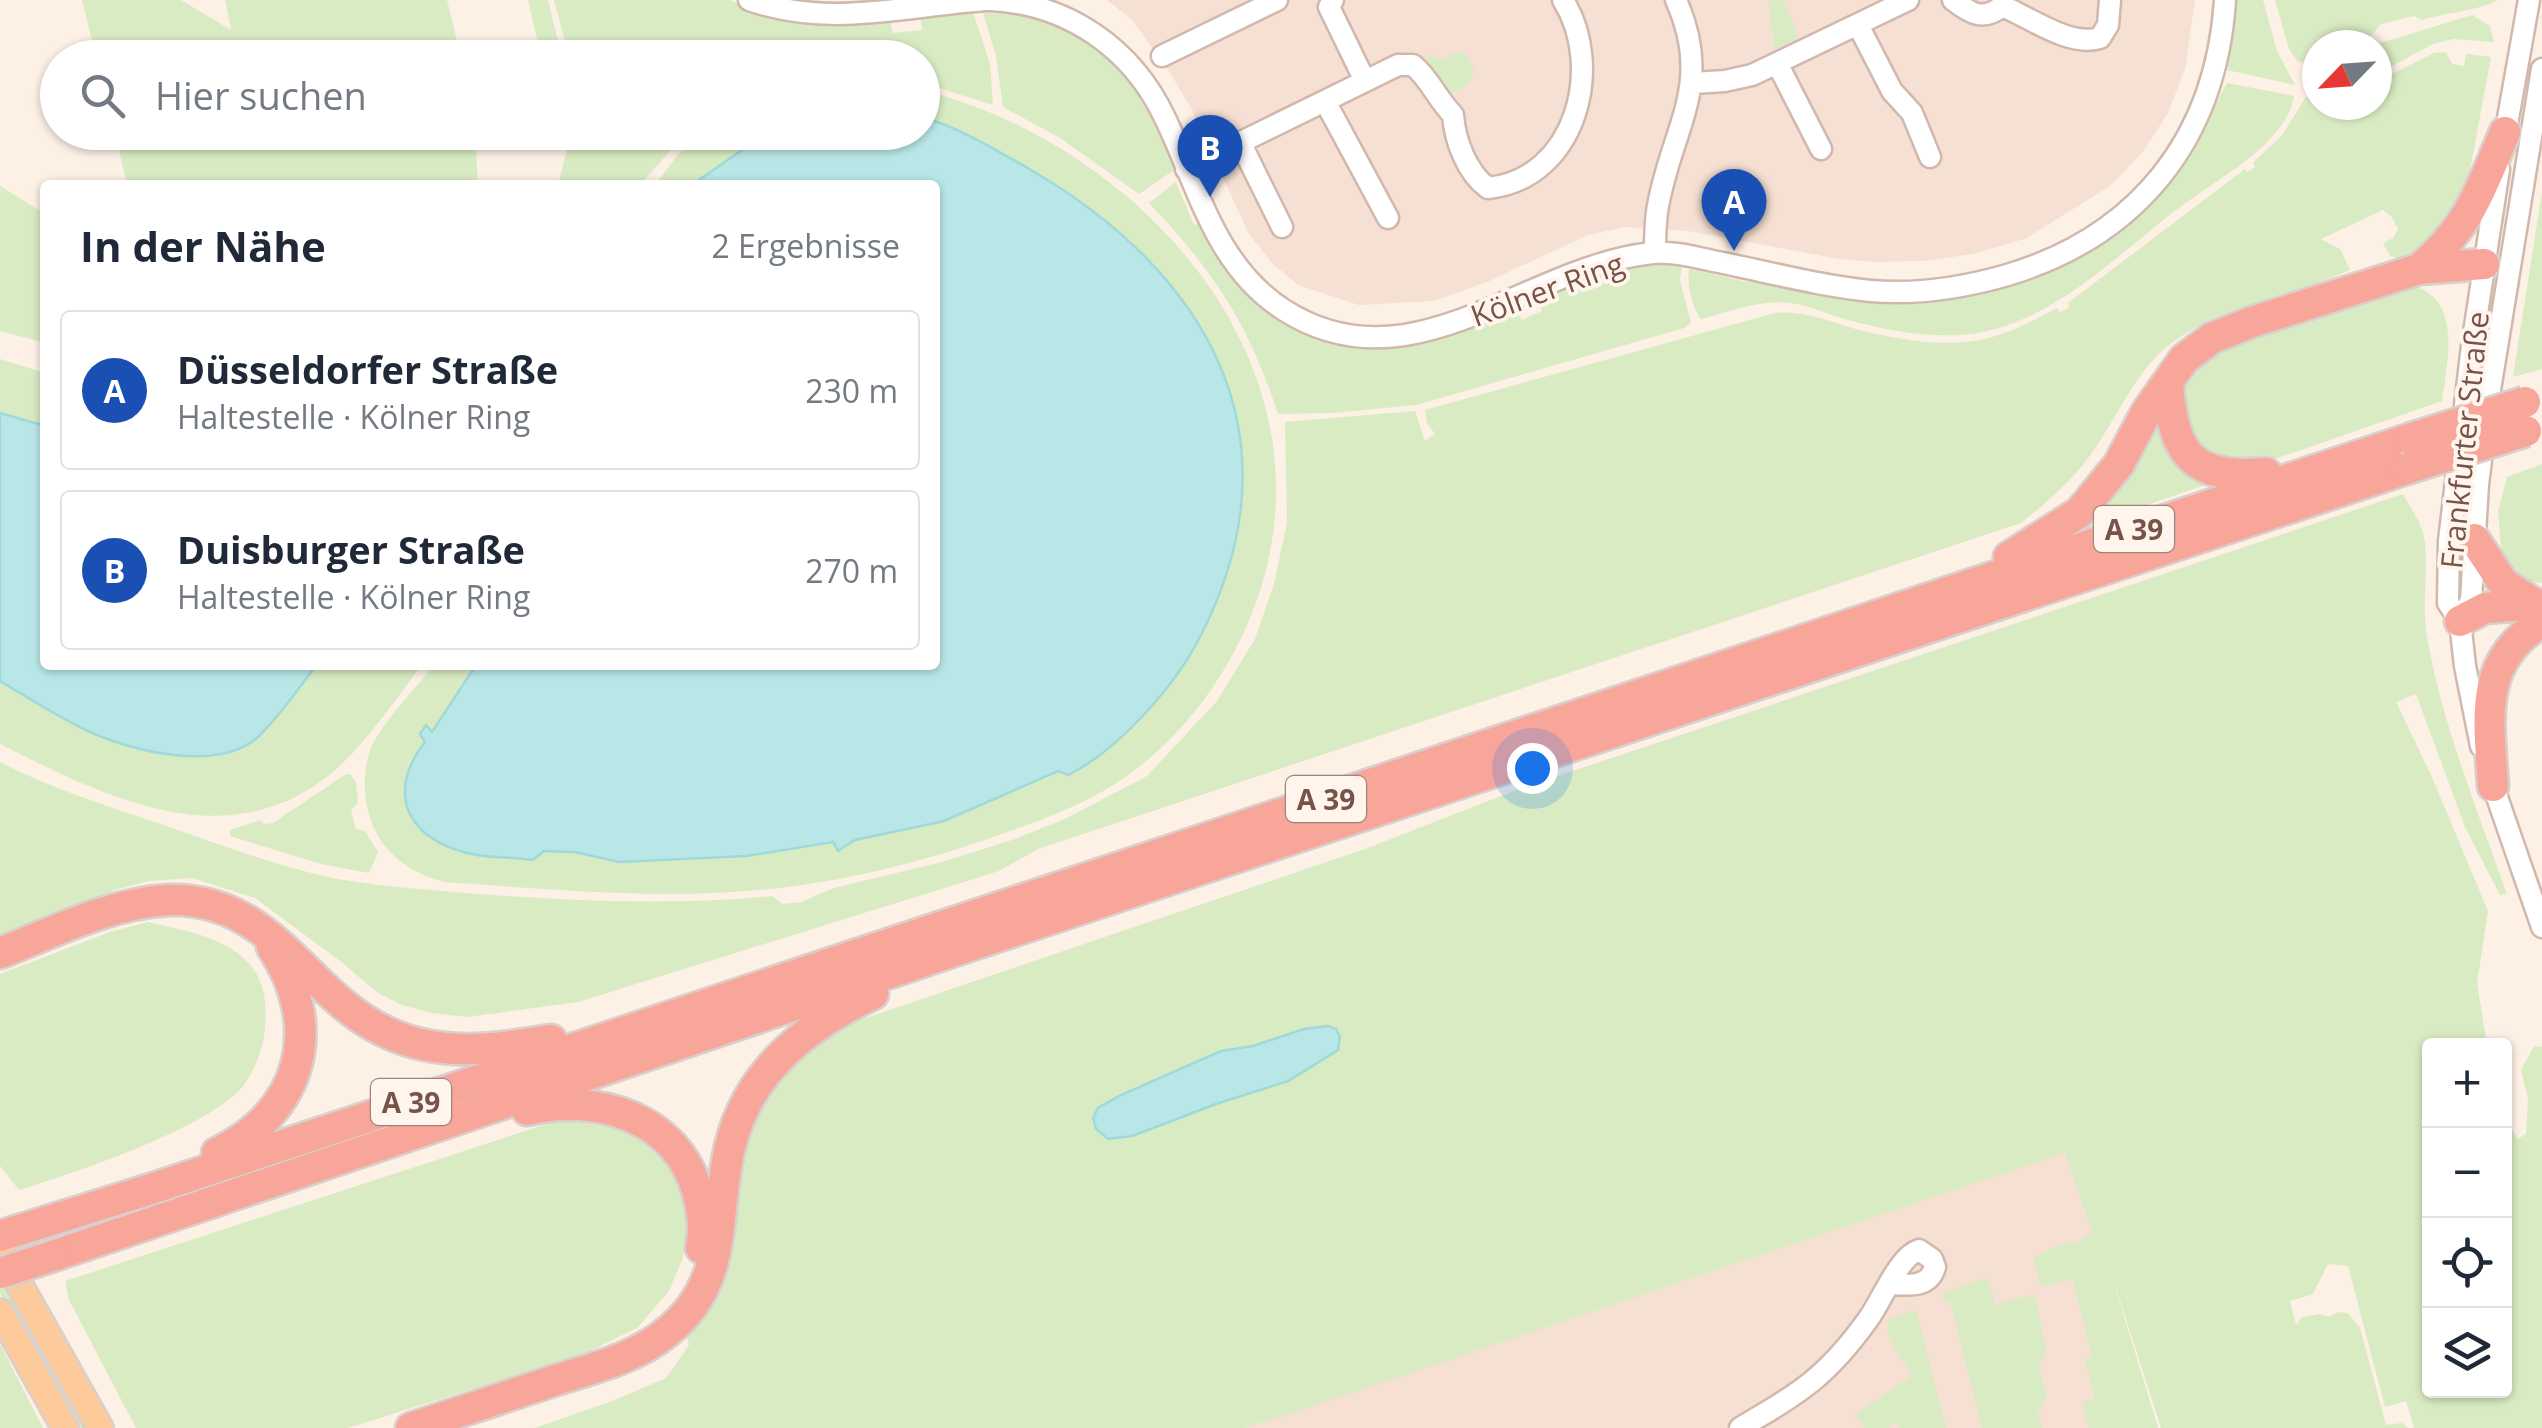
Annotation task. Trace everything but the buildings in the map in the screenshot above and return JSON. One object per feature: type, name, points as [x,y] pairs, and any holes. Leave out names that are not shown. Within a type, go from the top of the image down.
[{"type":"highway","points":[[2418,269],[2459,231],[2475,205],[2505,132]]},
{"type":"highway","points":[[1954,588],[2030,546],[2080,512],[2119,464],[2146,413],[2184,359],[2212,338],[2418,269],[2496,266]]},
{"type":"highway","points":[[2168,386],[2170,417],[2183,450],[2205,469],[2233,476],[2314,469]]},
{"type":"highway","name":"A 39","points":[[0,1273],[2534,414]]},
{"type":"highway","name":"A 39","points":[[0,1236],[152,1189],[2314,469],[2407,454]]},
{"type":"highway","points":[[2474,539],[2495,575],[2540,613]]},
{"type":"highway","points":[[2460,621],[2484,608],[2540,613]]},
{"type":"highway","points":[[2493,786],[2488,716],[2494,676],[2512,645],[2540,613]]},
{"type":"highway","points":[[0,952],[124,907],[169,900],[230,912],[259,928],[301,961],[360,1017],[416,1044],[446,1050],[492,1050],[672,1016]]},
{"type":"highway","points":[[152,1189],[178,1169],[246,1137],[276,1109],[298,1063],[300,1007],[288,972],[259,928]]},
{"type":"highway","points":[[410,1428],[608,1363],[668,1332],[688,1311],[712,1268],[722,1220],[730,1143],[746,1102],[768,1068],[839,1011],[975,944]]},
{"type":"highway","points":[[431,1130],[548,1105],[576,1104],[607,1107],[633,1116],[672,1144],[695,1182],[704,1222],[703,1242],[682,1299],[643,1348]]},
{"type":"main road","points":[[0,1250],[100,1428]]},
{"type":"main road","points":[[0,1312],[65,1428]]},
{"type":"street","name":"Kölner Ring","points":[[749,0],[810,15],[864,14],[1001,0],[1059,14],[1096,33],[1136,71],[1165,117],[1225,250],[1253,284],[1284,310],[1320,328],[1357,336],[1404,336],[1445,327],[1573,274],[1655,253],[1877,292],[1928,291],[1981,282],[2037,266],[2092,238],[2133,207],[2168,168],[2197,119],[2213,78],[2222,44],[2224,0]]},
{"type":"street","points":[[1162,56],[1277,0]]},
{"type":"street","points":[[1186,170],[1398,65],[1413,65],[1426,76],[1439,101],[1453,115],[1456,138],[1476,180],[1488,188],[1508,186],[1545,161],[1578,113],[1583,61],[1563,0]]},
{"type":"street","points":[[1655,253],[1658,202],[1688,108],[1692,82],[1686,33],[1676,0]]},
{"type":"street","points":[[1953,0],[1969,13],[1982,16],[2003,3],[2075,39],[2090,41],[2100,38],[2108,26],[2110,0]]},
{"type":"street","name":"Frankfurter Straße","points":[[2460,621],[2471,600],[2490,390],[2505,132],[2530,0]]},
{"type":"street","points":[[1329,2],[1364,81]]},
{"type":"street","points":[[1692,82],[1725,82],[1778,65],[1898,2]]},
{"type":"street","points":[[1858,25],[1892,91],[1912,113],[1930,157]]},
{"type":"street","points":[[1778,65],[1821,149]]},
{"type":"street","name":"Frankfurter Straße","points":[[2460,621],[2448,602],[2449,540],[2496,266],[2542,70]]},
{"type":"street","points":[[1326,102],[1388,218]]},
{"type":"street","points":[[1241,144],[1282,227]]},
{"type":"street","points":[[2460,621],[2471,703],[2493,786],[2542,926]]},
{"type":"street","points":[[1740,1428],[1805,1390],[1827,1370],[1852,1342],[1891,1284]]},
{"type":"shaded area","points":[[1107,0],[2195,0],[2185,69],[2168,113],[2142,153],[2110,186],[2027,238],[1973,254],[1876,262],[1839,259],[1688,231],[1625,227],[1588,235],[1487,282],[1434,301],[1359,305],[1298,285],[1272,263],[1249,234],[1191,108],[1169,71],[1132,20]]},
{"type":"shaded area","points":[[2077,1146],[2105,1256],[2158,1428],[1246,1428]]},
{"type":"green space","points":[[82,0],[181,0],[231,30],[225,0],[447,0],[457,40],[92,40]]},
{"type":"green space","points":[[528,0],[548,0],[558,40],[537,40]]},
{"type":"green space","points":[[554,0],[730,0],[779,20],[857,25],[890,21],[893,33],[922,30],[920,17],[973,12],[990,64],[993,105],[940,88],[940,40],[565,40]]},
{"type":"green space","points":[[1768,0],[1783,0],[1799,38],[1775,49]]},
{"type":"green space","points":[[2235,0],[2263,0],[2277,51],[2295,85],[2227,70]]},
{"type":"green space","points":[[2275,0],[2498,0],[2422,20],[2414,16],[2381,24],[2376,30],[2302,30],[2302,62],[2289,49]]},
{"type":"green space","points":[[983,13],[1022,16],[1054,24],[1106,56],[1145,105],[1177,168],[1139,194],[1060,138],[1003,107],[996,56]]},
{"type":"green space","points":[[2472,15],[2490,26],[2494,42],[2453,39],[2433,44],[2392,66],[2392,39]]},
{"type":"green space","points":[[1457,52],[1467,55],[1474,69],[1468,85],[1453,92],[1454,102],[1443,94],[1427,59],[1429,54],[1440,60]]},
{"type":"green space","points":[[2446,52],[2452,64],[2464,66],[2466,54],[2491,57],[2468,181],[2457,205],[2434,236],[2403,260],[2390,256],[2383,243],[2393,238],[2398,229],[2383,210],[2321,239],[2340,249],[2350,270],[2237,309],[2173,342],[2140,377],[2080,468],[2021,523],[1038,849],[999,871],[578,1002],[467,1017],[402,1005],[378,993],[255,898],[192,878],[148,881],[115,890],[0,935],[0,762],[92,801],[301,870],[395,887],[467,893],[620,901],[772,896],[783,904],[1015,839],[1067,818],[1147,776],[1217,701],[1255,639],[1274,584],[1287,523],[1285,422],[1415,411],[1425,441],[1435,434],[1427,423],[1425,410],[1775,313],[1807,315],[1875,334],[1925,342],[1976,341],[2001,334],[2057,308],[2060,312],[2069,308],[2068,303],[2245,169],[2247,172],[2255,167],[2253,163],[2282,135],[2302,103],[2302,120],[2392,120],[2392,74],[2434,53]]},
{"type":"green space","points":[[2227,83],[2294,96],[2289,112],[2268,141],[2093,277],[2038,312],[2009,325],[1960,335],[1926,334],[1874,326],[1790,303],[1756,304],[1701,319],[1695,308],[1689,289],[1689,269],[1747,282],[1750,277],[1933,299],[1971,295],[2035,276],[2085,252],[2151,201],[2187,158]]},
{"type":"green space","points":[[940,96],[1007,120],[1085,164],[1154,221],[1211,289],[1251,365],[1273,448],[1273,535],[1247,625],[1222,673],[1190,718],[1130,774],[1067,809],[938,855],[789,887],[681,894],[444,882],[413,869],[388,850],[367,808],[370,750],[396,710],[430,670],[940,670],[940,180],[659,180],[680,152],[940,150]]},
{"type":"green space","points":[[119,150],[476,150],[478,180],[126,180]]},
{"type":"green space","points":[[567,150],[671,150],[644,180],[559,180]]},
{"type":"green space","points":[[1176,182],[1194,225],[1200,223],[1259,301],[1296,328],[1327,340],[1358,345],[1421,341],[1516,309],[1522,320],[1542,311],[1537,299],[1608,274],[1663,265],[1682,265],[1680,280],[1691,323],[1416,405],[1278,414],[1254,352],[1227,301],[1193,253],[1149,203]]},
{"type":"green space","points":[[0,186],[40,211],[40,342],[0,331]]},
{"type":"green space","points":[[2542,192],[2542,369],[2513,377],[2517,351]]},
{"type":"green space","points":[[2407,284],[2437,301],[2444,315],[2448,348],[2442,401],[2252,464],[2207,457],[2187,438],[2180,388],[2191,366],[2210,351]]},
{"type":"green space","points":[[2491,284],[2495,287],[2495,299],[2461,598],[2459,558],[2465,479]]},
{"type":"green space","points":[[0,359],[40,371],[40,425],[0,413]]},
{"type":"green space","points":[[2161,426],[2178,466],[2205,485],[2089,525],[2152,427]]},
{"type":"green space","points":[[2542,464],[2542,583],[2527,581],[2502,557],[2498,512],[2507,477]]},
{"type":"green space","points":[[2403,494],[2424,537],[2426,631],[2443,707],[2507,894],[2500,895],[2465,827],[2416,694],[2396,702],[2488,911],[2477,983],[2486,1038],[2422,1038],[2422,1398],[2512,1398],[2512,1130],[2518,1139],[2526,1134],[2528,1099],[2521,1070],[2534,1046],[2542,1047],[2542,1428],[2414,1428],[2406,1401],[2385,1407],[2348,1266],[2328,1264],[2313,1294],[2290,1301],[2296,1325],[2302,1317],[2348,1313],[2360,1328],[2386,1425],[2402,1423],[2408,1428],[2161,1428],[2107,1260],[2158,1428],[2089,1428],[2082,1402],[2095,1399],[2085,1359],[2092,1356],[2072,1279],[2040,1286],[2033,1258],[2063,1243],[2077,1244],[2096,1232],[2092,1231],[2065,1153],[1246,1428],[535,1428],[666,1378],[689,1345],[687,1336],[709,1306],[723,1275],[753,1121],[769,1090],[785,1071],[845,1025],[1365,849],[1519,789]],"holes":[[[1328,1026],[1338,1050],[1288,1081],[1132,1136],[1108,1139],[1121,1095],[1221,1052]]]},
{"type":"green space","points":[[313,670],[418,670],[351,755],[310,789],[267,808],[223,816],[178,813],[133,802],[88,786],[0,744],[0,681],[88,731],[141,749],[256,738]]},
{"type":"green space","points":[[346,774],[356,782],[358,803],[351,810],[356,829],[365,831],[378,852],[369,873],[321,864],[230,836],[230,830],[261,820],[264,824],[273,823]]},
{"type":"green space","points":[[148,922],[204,936],[238,953],[251,966],[260,982],[266,1012],[263,1043],[252,1073],[231,1098],[175,1131],[106,1161],[19,1190],[0,1166],[0,974],[110,932]]},
{"type":"green space","points":[[559,1120],[610,1123],[627,1130],[660,1155],[681,1187],[688,1223],[683,1258],[669,1291],[637,1328],[586,1353],[348,1428],[136,1428],[69,1300],[65,1281]]},
{"type":"green space","points":[[0,1270],[89,1428],[76,1428],[0,1293]]},
{"type":"green space","points":[[1987,1277],[1995,1304],[2034,1294],[2047,1351],[2039,1366],[2047,1396],[2038,1413],[2042,1428],[1982,1428],[1950,1302],[1945,1303],[1943,1293]]},
{"type":"green space","points":[[1916,1310],[1946,1428],[1900,1428],[1896,1423],[1888,1428],[1864,1428],[1855,1415],[1912,1375],[1889,1339],[1887,1320]]},
{"type":"green space","points":[[0,1344],[43,1428],[0,1428]]},
{"type":"water","points":[[940,124],[1031,170],[1094,212],[1147,259],[1189,310],[1220,367],[1238,427],[1242,492],[1230,561],[1202,633],[1178,673],[1126,733],[1068,775],[1058,771],[944,821],[855,840],[838,851],[833,842],[746,856],[619,862],[575,852],[544,851],[533,860],[454,849],[421,829],[411,815],[405,799],[406,781],[425,742],[420,734],[426,725],[432,732],[473,670],[940,670],[940,180],[699,180],[742,150],[940,150]]},
{"type":"water","points":[[0,413],[40,425],[40,670],[313,670],[258,737],[241,748],[198,756],[150,751],[106,738],[55,714],[0,681]]},
{"type":"water","points":[[1328,1026],[1336,1029],[1340,1037],[1338,1050],[1288,1081],[1132,1136],[1108,1139],[1096,1129],[1093,1118],[1098,1108],[1121,1095],[1221,1051]]},
{"type":"place","name":"Duisburger Straße","points":[[1210,197]]},
{"type":"place","name":"Düsseldorfer Straße","points":[[1734,251]]}]
